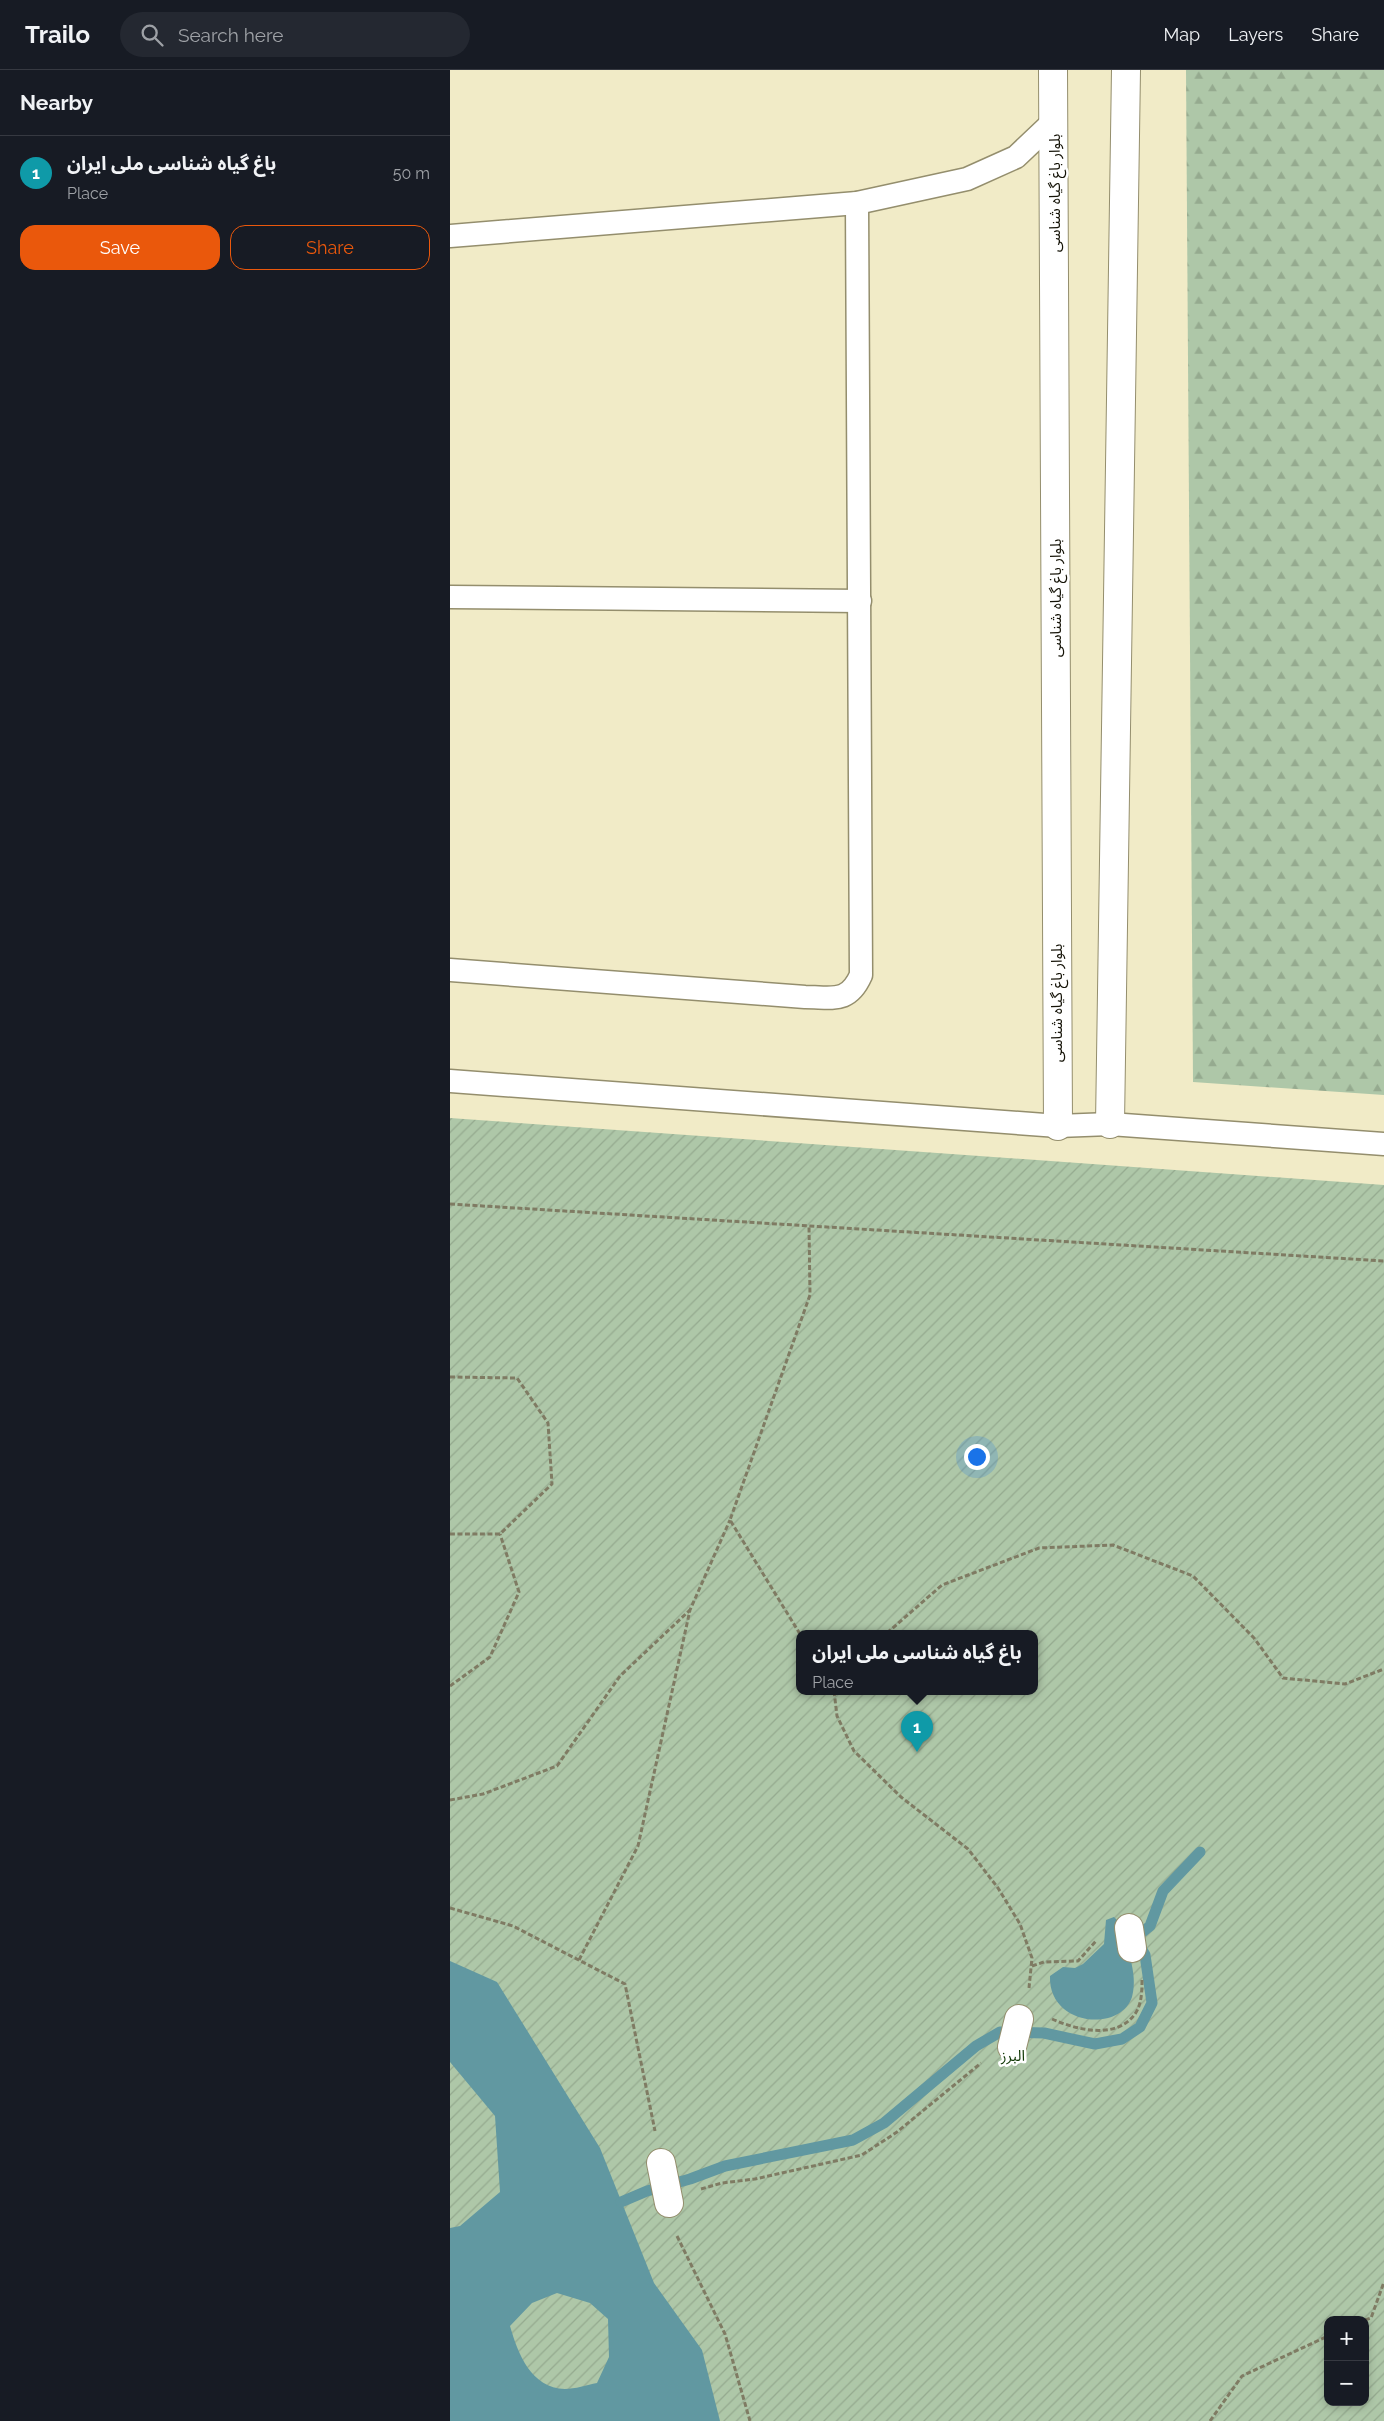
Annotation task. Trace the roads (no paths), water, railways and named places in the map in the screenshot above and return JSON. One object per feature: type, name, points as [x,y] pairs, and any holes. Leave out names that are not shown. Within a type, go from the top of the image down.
[{"type":"street","name":"بلوار باغ گیاه شناسی","points":[[1053,70],[1055,120],[1058,1126]]},
{"type":"street","points":[[1110,1124],[1126,70]]},
{"type":"street","points":[[1012,2047],[1020,2014]]},
{"type":"street","points":[[661,2163],[669,2203]]},
{"type":"lane","points":[[450,236],[857,203],[967,179],[1016,157],[1055,120]]},
{"type":"lane","points":[[450,970],[805,997],[846,995],[854,989],[861,975],[857,203]]},
{"type":"lane","points":[[450,596],[860,601]]},
{"type":"lane","points":[[450,1081],[1058,1126],[1110,1124],[1384,1144]]},
{"type":"water","points":[[1114,1917],[1119,1922],[1133,1968],[1134,1988],[1132,1997],[1125,2008],[1114,2016],[1086,2019],[1072,2014],[1060,2005],[1052,1993],[1050,1976],[1063,1967],[1075,1968],[1083,1964],[1104,1944],[1106,1920]]},
{"type":"water","points":[[450,1961],[497,1982],[600,2148],[654,2283],[702,2350],[720,2421],[450,2421],[450,2228],[460,2226],[500,2192],[495,2116],[450,2062]],"holes":[[[557,2293],[590,2303],[608,2319],[609,2357],[597,2383],[565,2389],[543,2383],[528,2368],[522,2358],[510,2326],[532,2303]]]},
{"type":"waterway","points":[[1131,1941],[1150,1926],[1163,1891],[1200,1852]]},
{"type":"waterway","points":[[621,2202],[647,2191],[690,2179],[725,2166],[853,2140],[884,2123],[976,2046],[1000,2032],[1044,2033],[1095,2044],[1122,2039],[1140,2027],[1152,2003],[1145,1955],[1137,1942]]},
{"type":"place","name":"باغ گیاه‌ شناسی ملی ایران","points":[[917,1752]]},
{"type":"park label","name":"البرز","points":[[1013,2056]]}]
